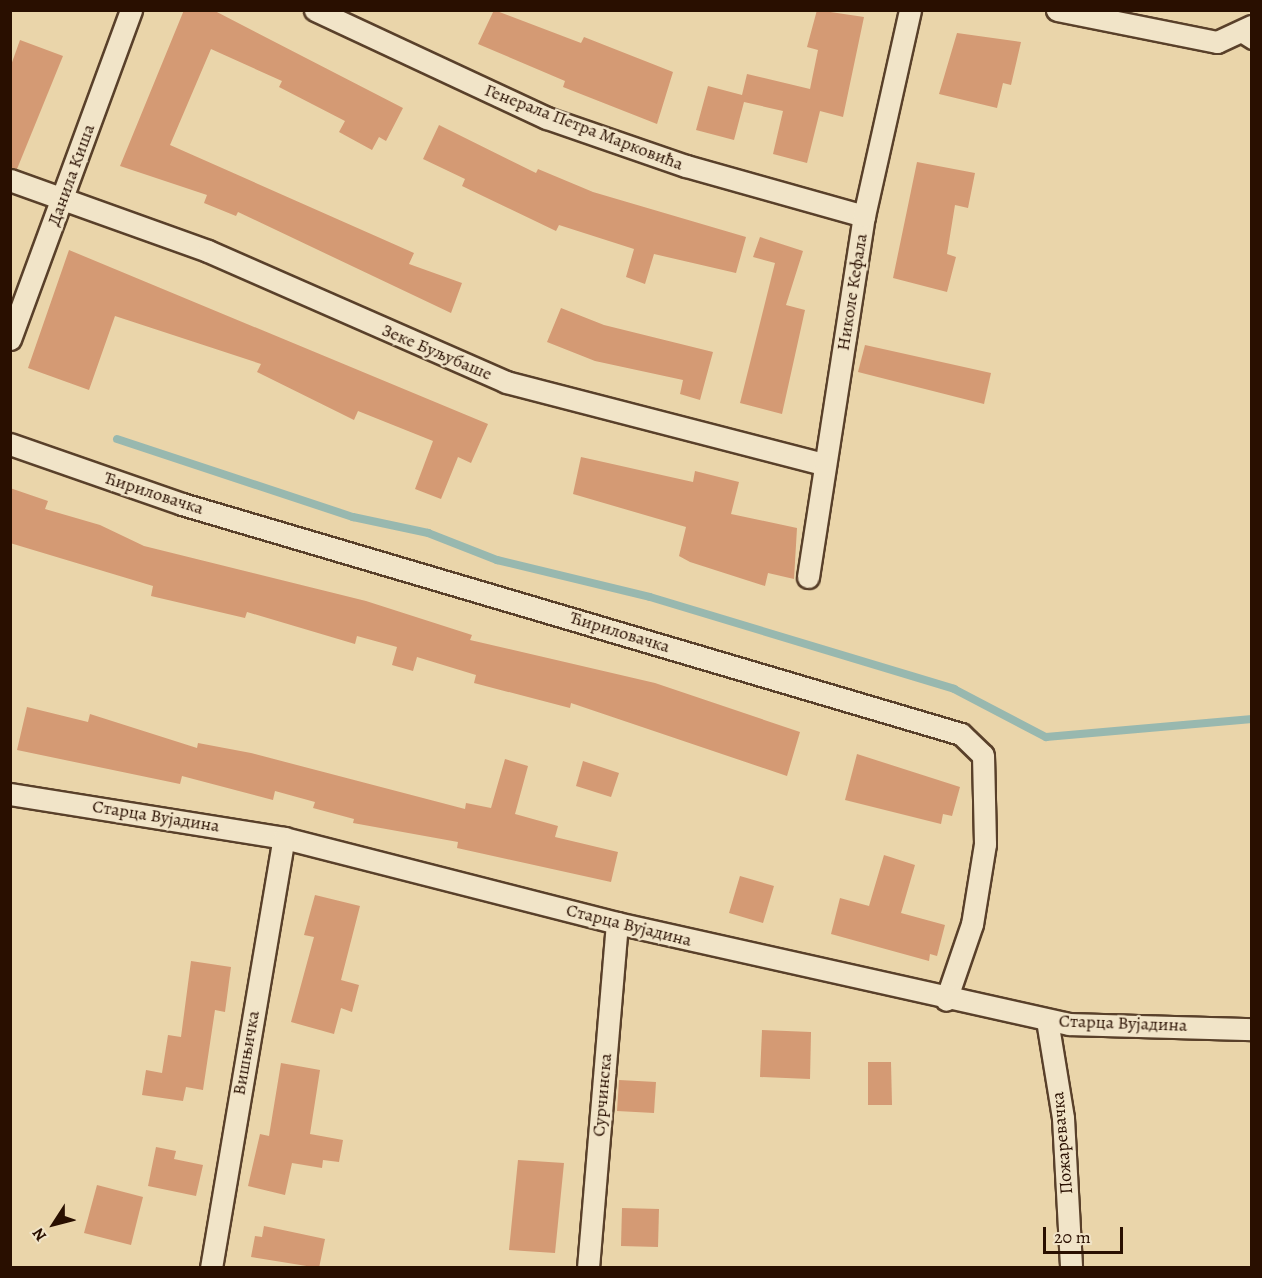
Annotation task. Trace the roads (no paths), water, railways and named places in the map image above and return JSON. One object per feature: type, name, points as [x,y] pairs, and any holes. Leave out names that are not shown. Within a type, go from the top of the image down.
[{"type":"street","name":"Данила Киша","points":[[10,339],[131,10]]},
{"type":"street","name":"Генерала Петра Марковића","points":[[315,10],[548,118],[686,166],[864,216]]},
{"type":"street","name":"Николе Кефала","points":[[808,577],[864,216],[910,10]]},
{"type":"street","points":[[1057,10],[1217,42],[1247,35]]},
{"type":"street","name":"Зеке Буљубаше","points":[[10,180],[63,197],[208,251],[506,382],[824,464]]},
{"type":"street","name":"Ћириловачка","points":[[10,444],[182,504],[961,734],[983,755],[985,844],[972,924],[946,1000]]},
{"type":"street","name":"Старца Вујадина","points":[[10,794],[284,838],[617,923],[946,1000],[1047,1020],[1251,1029]]},
{"type":"street","name":"Вишњичка","points":[[211,1268],[284,838]]},
{"type":"street","name":"Сурчинска","points":[[588,1268],[617,923]]},
{"type":"street","name":"Пожаревачка","points":[[1047,1020],[1063,1118],[1071,1268]]},
{"type":"waterway","points":[[117,439],[353,517],[428,533],[497,560],[650,597],[954,689],[1046,737],[1252,719]]}]
